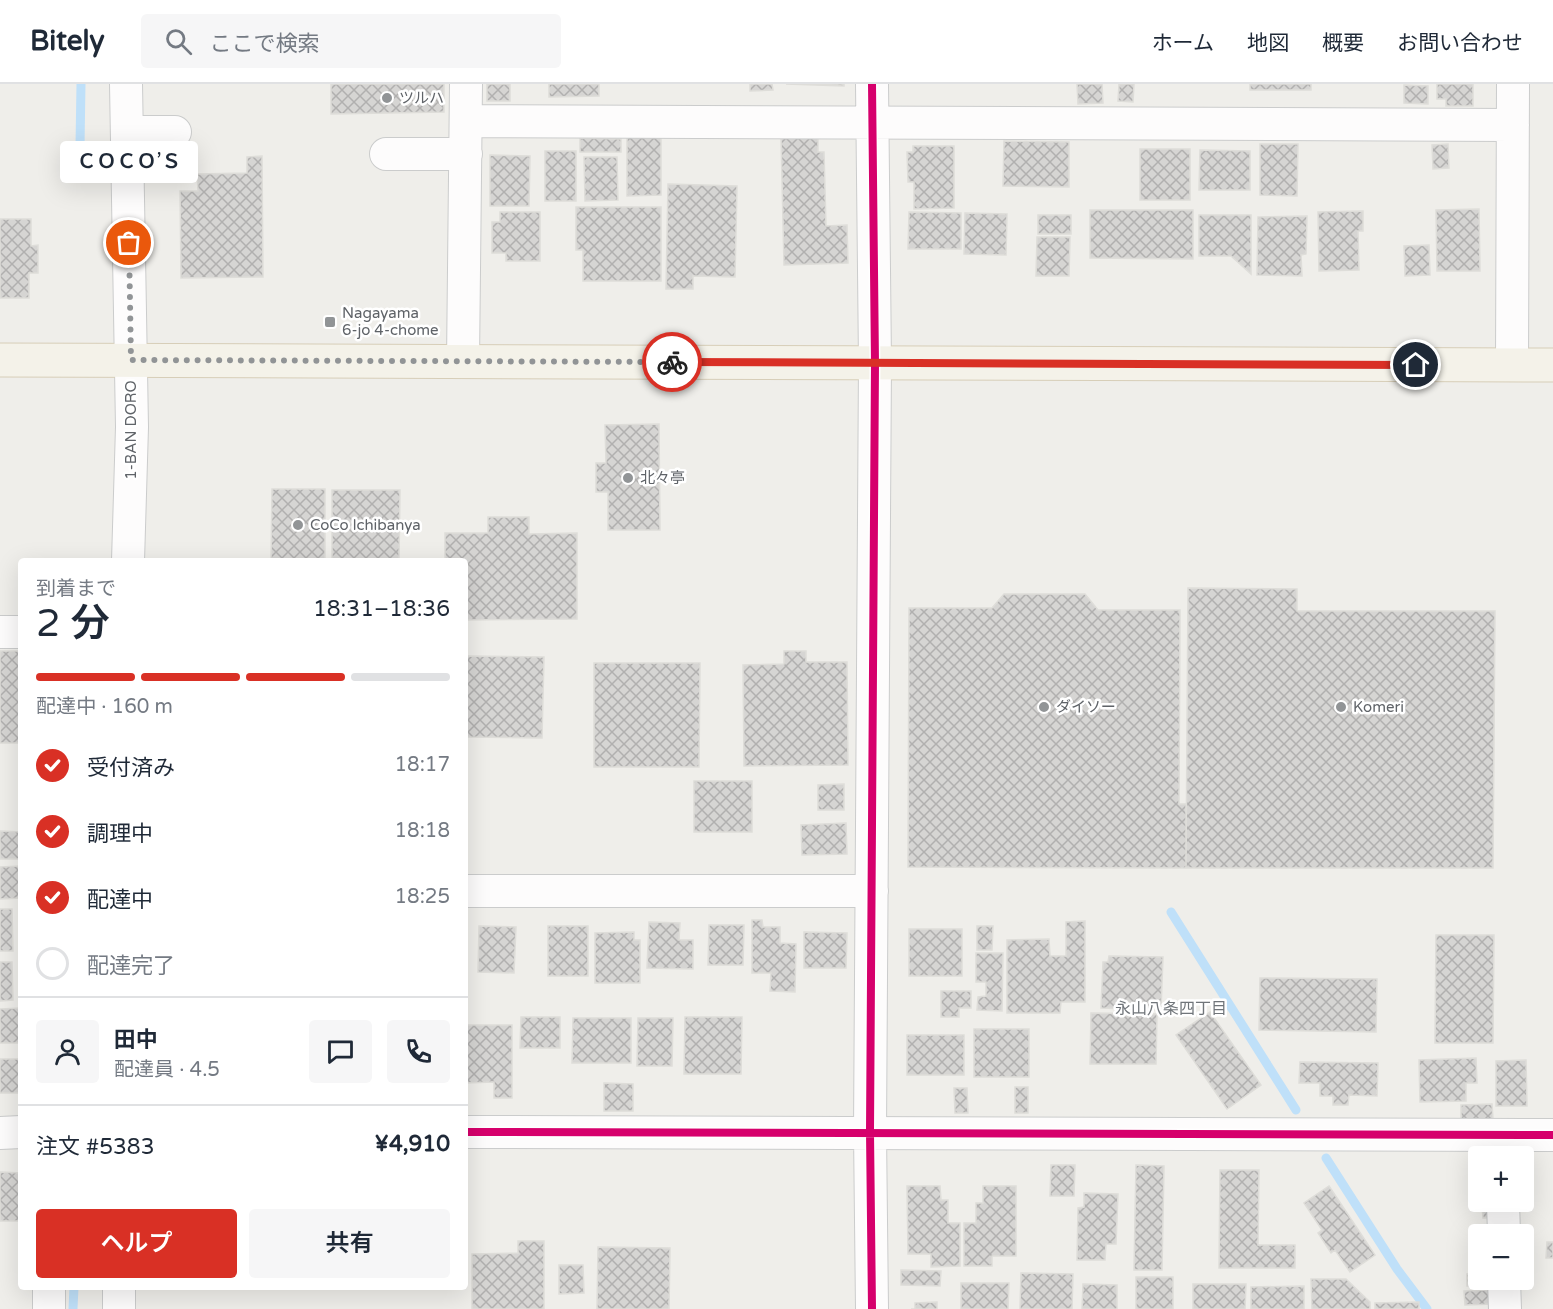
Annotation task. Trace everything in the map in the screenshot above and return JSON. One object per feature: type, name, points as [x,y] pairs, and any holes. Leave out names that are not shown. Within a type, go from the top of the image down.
[{"type":"main road","points":[[0,360],[1553,365]]},
{"type":"street","name":"1-BAN DORO","points":[[126,84],[131,360],[128,558]]},
{"type":"street","points":[[463,362],[466,84]]},
{"type":"street","points":[[872,84],[875,363],[870,1132],[872,1309]]},
{"type":"street","points":[[1512,365],[1513,84]]},
{"type":"street","points":[[466,122],[1513,125]]},
{"type":"street","points":[[127,132],[175,132]]},
{"type":"street","points":[[386,153],[466,154]]},
{"type":"street","points":[[0,632],[18,632]]},
{"type":"street","points":[[468,891],[872,891]]},
{"type":"street","points":[[0,1133],[18,1132]]},
{"type":"street","points":[[468,1132],[870,1132],[1503,1146],[1553,1135]]},
{"type":"street","points":[[49,1290],[49,1309]]},
{"type":"street","points":[[119,1290],[119,1309]]},
{"type":"street","points":[[1504,1290],[1505,1309]]},
{"type":"building","name":"ツルハ","points":[[331,84],[444,84],[444,112],[331,114]]},
{"type":"building","points":[[487,84],[510,84],[510,101],[487,101]]},
{"type":"building","points":[[549,84],[599,84],[599,96],[549,97]]},
{"type":"building","points":[[750,84],[772,84],[773,90],[750,91]]},
{"type":"building","points":[[786,84],[844,84],[844,86]]},
{"type":"building","points":[[1077,84],[1102,84],[1103,103],[1078,104]]},
{"type":"building","points":[[1119,84],[1134,84],[1133,102],[1118,101]]},
{"type":"building","points":[[1250,84],[1311,84],[1311,90],[1250,90]]},
{"type":"building","points":[[1437,84],[1473,84],[1473,106],[1446,106],[1446,99],[1437,99]]},
{"type":"building","points":[[1404,85],[1428,86],[1428,104],[1404,103]]},
{"type":"building","points":[[627,136],[661,136],[661,195],[627,196]]},
{"type":"building","points":[[818,137],[818,152],[824,152],[826,226],[847,225],[848,263],[784,265],[781,138]]},
{"type":"building","points":[[580,138],[621,139],[621,152],[580,152]]},
{"type":"building","points":[[1004,141],[1069,142],[1069,187],[1003,186]]},
{"type":"building","points":[[1260,144],[1298,144],[1297,196],[1260,195]]},
{"type":"building","points":[[1448,144],[1449,168],[1433,169],[1432,145]]},
{"type":"building","points":[[913,146],[954,146],[954,208],[914,209],[914,182],[908,182],[907,152],[913,152]]},
{"type":"building","points":[[1140,149],[1190,149],[1190,200],[1140,200]]},
{"type":"building","points":[[1200,150],[1250,151],[1250,190],[1199,190]]},
{"type":"building","points":[[545,151],[576,151],[576,201],[545,201]]},
{"type":"building","points":[[490,155],[530,156],[529,206],[490,206]]},
{"type":"building","points":[[262,156],[263,277],[181,278],[180,191],[198,191],[197,174],[247,173],[247,157]]},
{"type":"building","points":[[584,157],[617,157],[618,200],[585,201]]},
{"type":"building","points":[[668,184],[737,186],[735,277],[693,276],[693,289],[666,289]]},
{"type":"building","points":[[576,207],[661,207],[661,281],[583,281],[583,250],[576,250]]},
{"type":"building","points":[[1479,209],[1480,271],[1437,271],[1436,210]]},
{"type":"building","points":[[1090,210],[1193,210],[1193,259],[1090,258]]},
{"type":"building","points":[[1363,211],[1363,231],[1358,231],[1359,270],[1319,271],[1318,212]]},
{"type":"building","points":[[500,212],[540,212],[540,261],[506,261],[506,253],[492,253],[492,222],[500,222]]},
{"type":"building","points":[[909,212],[961,213],[961,249],[908,249]]},
{"type":"building","points":[[965,213],[1007,214],[1006,255],[964,254]]},
{"type":"building","points":[[1038,215],[1071,215],[1071,234],[1038,234]]},
{"type":"building","points":[[1199,215],[1251,215],[1251,274],[1231,256],[1199,256]]},
{"type":"building","points":[[1307,216],[1306,254],[1301,255],[1302,276],[1257,275],[1258,217]]},
{"type":"building","points":[[0,219],[31,219],[31,246],[38,245],[38,273],[29,273],[29,298],[0,298]]},
{"type":"building","points":[[1037,237],[1070,237],[1069,276],[1036,276]]},
{"type":"building","points":[[1429,245],[1430,275],[1405,276],[1404,246]]},
{"type":"building","name":"北々亭","points":[[659,424],[660,530],[608,530],[608,492],[596,492],[596,463],[606,463],[605,425]]},
{"type":"building","name":"CoCo Ichibanya","points":[[272,489],[325,489],[325,558],[271,558]]},
{"type":"building","points":[[332,490],[400,490],[399,558],[332,558]]},
{"type":"building","points":[[488,517],[529,517],[529,534],[577,533],[577,619],[468,620],[468,558],[445,558],[445,533],[488,533]]},
{"type":"building","name":"Komeri","points":[[1188,588],[1297,589],[1297,611],[1495,611],[1493,868],[1186,868]]},
{"type":"building","name":"ダイソー","points":[[1004,594],[1085,594],[1098,610],[1180,610],[1179,804],[1186,804],[1186,868],[908,867],[909,608],[992,608]]},
{"type":"building","points":[[0,651],[18,651],[18,743],[0,743]]},
{"type":"building","points":[[784,651],[806,651],[806,662],[847,662],[848,765],[744,766],[743,665],[784,664]]},
{"type":"building","points":[[468,656],[544,657],[542,738],[468,737]]},
{"type":"building","points":[[594,663],[700,663],[699,767],[594,767]]},
{"type":"building","points":[[694,781],[752,781],[752,832],[694,832]]},
{"type":"building","points":[[844,784],[844,810],[818,810],[818,785]]},
{"type":"building","points":[[846,823],[847,854],[802,855],[801,825]]},
{"type":"building","points":[[0,831],[18,832],[18,859],[0,859]]},
{"type":"building","points":[[18,866],[18,898],[0,899],[0,867]]},
{"type":"building","points":[[0,909],[12,909],[13,951],[0,951]]},
{"type":"building","points":[[752,920],[762,920],[763,927],[780,927],[780,943],[796,944],[795,992],[770,991],[771,973],[752,973]]},
{"type":"building","points":[[1085,921],[1085,1002],[1061,1002],[1060,1013],[1007,1013],[1007,940],[1049,939],[1050,956],[1066,956],[1066,922]]},
{"type":"building","points":[[649,922],[680,923],[679,940],[693,940],[693,969],[647,968]]},
{"type":"building","points":[[709,925],[744,925],[743,965],[708,965]]},
{"type":"building","points":[[479,926],[516,927],[514,973],[478,972]]},
{"type":"building","points":[[548,926],[588,926],[588,976],[548,976]]},
{"type":"building","points":[[977,926],[993,926],[992,950],[977,950]]},
{"type":"building","points":[[909,929],[962,929],[962,976],[909,976]]},
{"type":"building","points":[[634,932],[634,940],[640,940],[640,983],[595,983],[595,933]]},
{"type":"building","points":[[804,932],[847,933],[846,968],[804,968]]},
{"type":"building","points":[[1436,935],[1494,935],[1493,1043],[1435,1043]]},
{"type":"building","points":[[976,953],[1003,953],[1002,1011],[977,1010],[978,997],[986,996],[986,982],[976,982]]},
{"type":"building","points":[[1109,956],[1163,957],[1161,1010],[1101,1008],[1103,962],[1108,962]]},
{"type":"building","points":[[0,962],[12,962],[13,1000],[0,1001]]},
{"type":"building","points":[[1260,978],[1377,979],[1376,1032],[1259,1030]]},
{"type":"building","points":[[941,991],[971,991],[971,1008],[959,1008],[959,1017],[941,1017]]},
{"type":"building","points":[[18,1008],[18,1043],[0,1043],[0,1009]]},
{"type":"building","points":[[1210,1012],[1261,1085],[1227,1109],[1176,1035]]},
{"type":"building","points":[[1091,1013],[1157,1014],[1156,1064],[1090,1064]]},
{"type":"building","points":[[521,1017],[560,1017],[560,1048],[520,1048]]},
{"type":"building","points":[[685,1017],[742,1017],[741,1074],[684,1074]]},
{"type":"building","points":[[573,1018],[631,1018],[631,1063],[572,1063]]},
{"type":"building","points":[[638,1018],[673,1018],[672,1066],[637,1066]]},
{"type":"building","points":[[468,1025],[512,1025],[512,1098],[494,1098],[494,1082],[468,1083]]},
{"type":"building","points":[[974,1029],[1029,1029],[1029,1077],[974,1077]]},
{"type":"building","points":[[907,1035],[964,1035],[964,1075],[907,1075]]},
{"type":"building","points":[[1476,1058],[1477,1083],[1466,1083],[1466,1101],[1420,1102],[1419,1060]]},
{"type":"building","points":[[0,1059],[18,1059],[18,1093],[0,1093]]},
{"type":"building","points":[[1526,1060],[1527,1106],[1496,1106],[1496,1061]]},
{"type":"building","points":[[1300,1062],[1378,1063],[1377,1096],[1349,1095],[1348,1105],[1333,1105],[1333,1096],[1320,1096],[1320,1083],[1299,1083]]},
{"type":"building","points":[[604,1083],[633,1084],[633,1111],[604,1111]]},
{"type":"building","points":[[1015,1087],[1028,1087],[1028,1113],[1015,1113]]},
{"type":"building","points":[[954,1088],[967,1088],[968,1113],[955,1113]]},
{"type":"building","points":[[1492,1104],[1493,1119],[1461,1119],[1461,1105]]},
{"type":"building","points":[[1051,1165],[1075,1165],[1074,1196],[1050,1196]]},
{"type":"building","points":[[1136,1165],[1164,1166],[1162,1270],[1134,1270]]},
{"type":"building","points":[[1220,1170],[1259,1170],[1258,1245],[1295,1245],[1295,1268],[1219,1268]]},
{"type":"building","points":[[0,1172],[18,1173],[18,1221],[0,1221]]},
{"type":"building","points":[[907,1186],[940,1186],[941,1200],[948,1200],[948,1223],[960,1223],[960,1266],[931,1267],[931,1254],[908,1254]]},
{"type":"building","points":[[983,1186],[1016,1186],[1016,1256],[992,1256],[992,1266],[964,1266],[964,1223],[976,1223],[976,1203],[983,1203]]},
{"type":"building","points":[[1329,1186],[1375,1255],[1350,1272],[1335,1250],[1331,1253],[1318,1233],[1322,1230],[1304,1203]]},
{"type":"building","points":[[1084,1193],[1118,1194],[1116,1244],[1106,1244],[1105,1260],[1077,1260],[1078,1208],[1084,1207]]},
{"type":"building","points":[[1482,1212],[1491,1212],[1491,1218],[1483,1218]]},
{"type":"building","points":[[518,1241],[544,1241],[544,1309],[472,1309],[472,1254],[518,1253]]},
{"type":"building","points":[[1547,1242],[1553,1242],[1553,1258],[1546,1258]]},
{"type":"building","points":[[598,1247],[670,1248],[669,1309],[597,1309]]},
{"type":"building","points":[[559,1265],[583,1265],[584,1293],[559,1294]]},
{"type":"building","points":[[901,1270],[941,1271],[940,1286],[901,1285]]},
{"type":"building","points":[[1021,1273],[1073,1274],[1072,1309],[1020,1309]]},
{"type":"building","points":[[1136,1277],[1173,1277],[1173,1309],[1136,1309]]},
{"type":"building","points":[[1311,1279],[1346,1279],[1370,1302],[1370,1309],[1312,1309]]},
{"type":"building","points":[[961,1283],[1009,1283],[1008,1309],[961,1309]]},
{"type":"building","points":[[1083,1284],[1117,1285],[1117,1309],[1082,1309]]},
{"type":"building","points":[[1193,1284],[1246,1284],[1245,1309],[1193,1309]]},
{"type":"building","points":[[1304,1286],[1304,1309],[1251,1309],[1251,1287]]},
{"type":"building","points":[[1492,1290],[1492,1304],[1465,1305],[1464,1291]]},
{"type":"building","points":[[937,1302],[937,1309],[915,1309],[915,1303]]},
{"type":"building","points":[[1419,1302],[1419,1309],[1375,1309],[1375,1303]]},
{"type":"waterway","points":[[80,146],[81,84]]},
{"type":"waterway","points":[[1171,912],[1296,1110]]},
{"type":"waterway","points":[[1326,1158],[1397,1269],[1427,1309]]},
{"type":"waterway","points":[[73,1309],[74,1290]]},
{"type":"cycle path","points":[[872,84],[875,363],[870,1132],[872,1309]]},
{"type":"cycle path","points":[[468,1132],[1553,1135]]},
{"type":"way so far","points":[[129,243],[131,360],[672,362]]},
{"type":"place","name":"ツルハ","points":[[387,98]]},
{"type":"place","name":"ＣＯＣＯ’Ｓ","points":[[129,243]]},
{"type":"place","name":"Nagayama 6-jo 4-chome","points":[[330,322]]},
{"type":"place","name":"北々亭","points":[[628,478]]},
{"type":"place","name":"CoCo Ichibanya","points":[[298,525]]},
{"type":"place","name":"ダイソー","points":[[1044,707]]},
{"type":"place","name":"Komeri","points":[[1341,707]]},
{"type":"district","name":"永山八条四丁目","points":[[1171,1008]]},
{"type":"route","points":[[672,362],[1416,365]]}]
